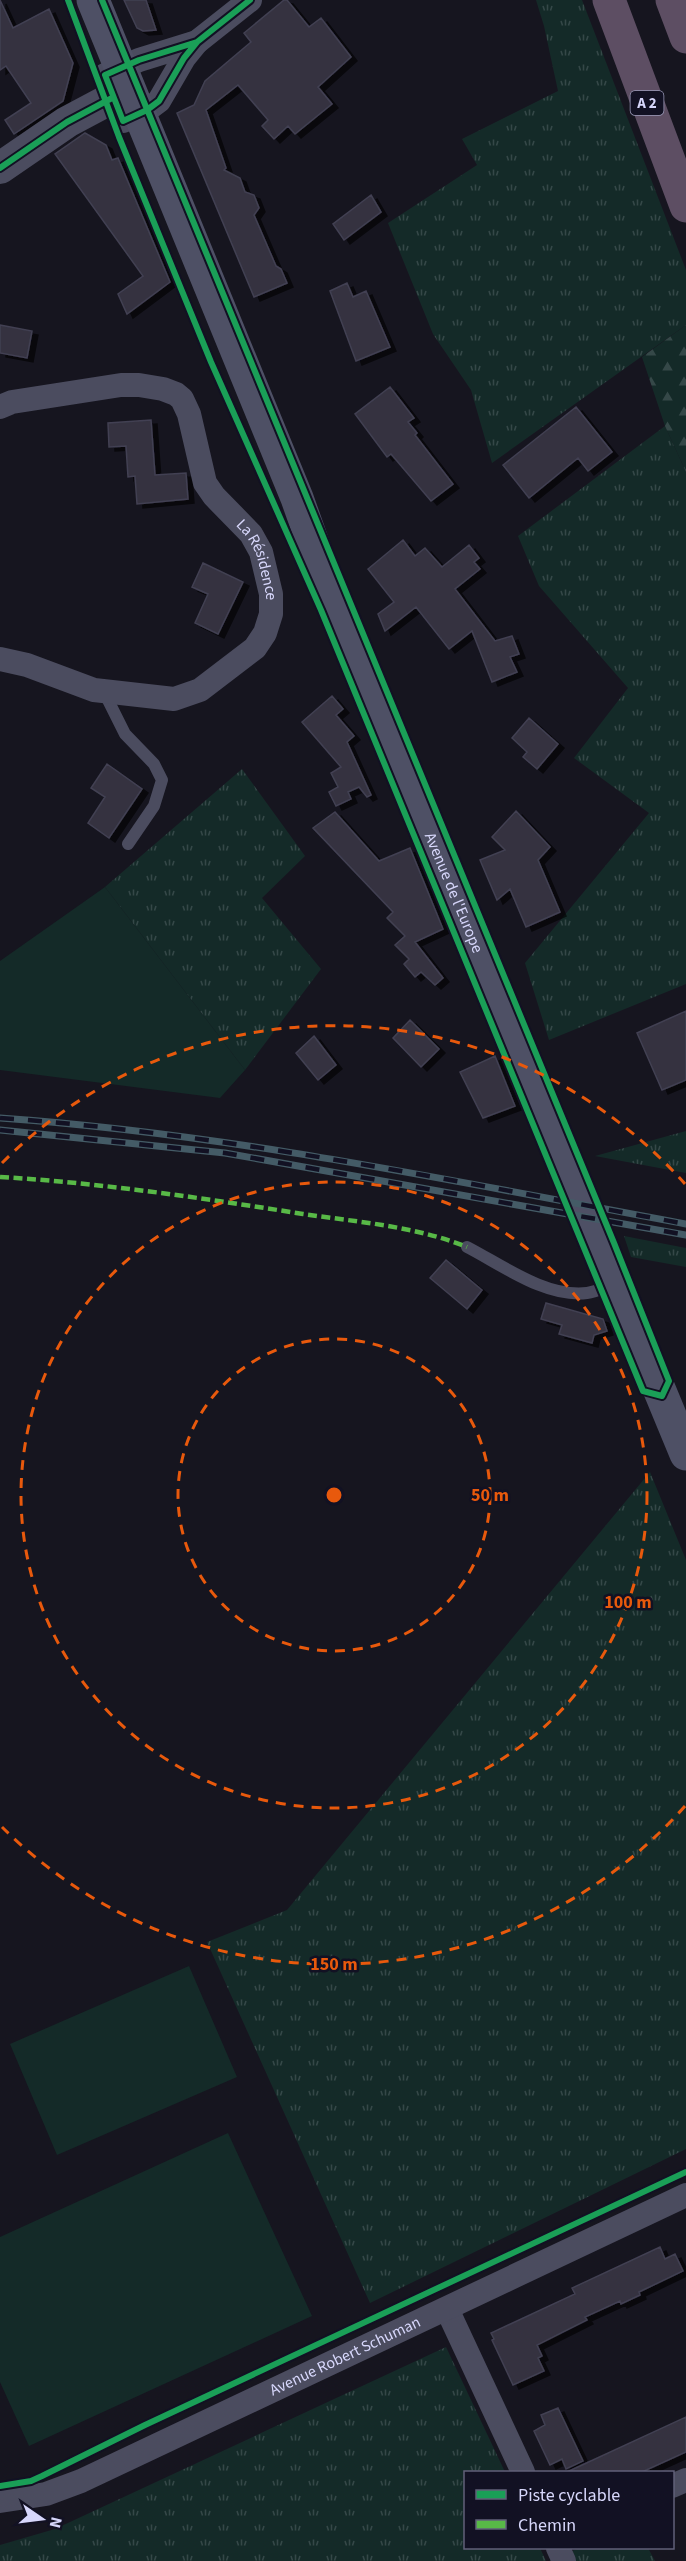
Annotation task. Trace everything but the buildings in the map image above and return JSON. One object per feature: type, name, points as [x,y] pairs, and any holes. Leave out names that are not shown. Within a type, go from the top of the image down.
[{"type":"highway","name":"A 2","points":[[609,0],[686,206]]},
{"type":"highway","points":[[672,0],[686,36]]},
{"type":"main road","name":"Avenue de l'Europe","points":[[76,0],[122,94]]},
{"type":"main road","name":"Avenue de l'Europe","points":[[93,0],[122,94],[226,377],[280,498],[336,608],[615,1283]]},
{"type":"main road","points":[[615,1283],[686,1454]]},
{"type":"street","points":[[0,168],[67,123],[122,94],[197,42],[250,0]]},
{"type":"street","points":[[122,94],[153,106],[164,95],[184,58],[197,42]]},
{"type":"street","name":"La Résidence","points":[[0,407],[12,402],[121,385],[139,385],[176,394],[182,399],[189,414],[205,483],[214,496],[246,527],[261,552],[271,594],[270,614],[265,633],[255,648],[200,690],[184,697],[165,699],[84,688],[27,665],[0,659]]},
{"type":"street","name":"Avenue Robert Schuman","points":[[0,2501],[46,2494],[81,2481],[686,2195]]},
{"type":"street","points":[[447,2309],[523,2471]]},
{"type":"lane","points":[[104,692],[125,734],[154,764],[162,780],[154,806],[128,844]]},
{"type":"lane","points":[[467,1247],[530,1280],[560,1291],[586,1293],[615,1283]]},
{"type":"green space","points":[[536,0],[582,0],[686,270],[686,325],[492,463],[471,390],[433,334],[388,223],[477,165],[462,139],[558,91]]},
{"type":"green space","points":[[686,325],[686,472],[665,426],[642,357]]},
{"type":"green space","points":[[665,426],[686,472],[686,984],[549,1040],[525,963],[649,813],[574,758],[628,688],[539,586],[518,536]]},
{"type":"green space","points":[[242,769],[305,856],[262,898],[321,969],[245,1070],[105,887]]},
{"type":"green space","points":[[105,887],[245,1070],[220,1098],[0,1070],[0,961]]},
{"type":"green space","points":[[686,1131],[686,1173],[595,1156]]},
{"type":"green space","points":[[624,1236],[686,1248],[686,1267],[631,1257]]},
{"type":"green space","points":[[650,1472],[686,1560],[686,2149],[370,2303],[207,1942],[287,1910]]},
{"type":"green space","points":[[189,1966],[237,2077],[57,2155],[10,2044]]},
{"type":"green space","points":[[228,2133],[312,2316],[29,2446],[0,2382],[0,2237]]},
{"type":"green space","points":[[446,2347],[505,2471],[464,2471],[464,2549],[540,2549],[546,2561],[0,2561],[0,2545],[55,2529]]},
{"type":"green space","points":[[577,2549],[649,2549],[655,2561],[549,2561]]},
{"type":"railway","points":[[0,1118],[86,1125],[258,1147],[430,1176],[686,1224]]},
{"type":"railway","points":[[0,1130],[225,1153],[686,1235]]},
{"type":"marked path","points":[[0,1177],[152,1192],[365,1222],[427,1234],[467,1247]]},
{"type":"cycle path","points":[[68,0],[119,137],[211,362],[321,610],[643,1391],[662,1396]]},
{"type":"cycle path","points":[[102,0],[614,1243],[669,1381],[662,1396]]},
{"type":"cycle path","points":[[197,42],[139,60],[105,75],[123,121],[147,110],[159,101],[184,58],[197,42],[250,0]]},
{"type":"cycle path","points":[[0,168],[67,122],[112,98]]},
{"type":"cycle path","points":[[0,2486],[31,2481],[42,2476],[145,2425],[686,2172]]}]
